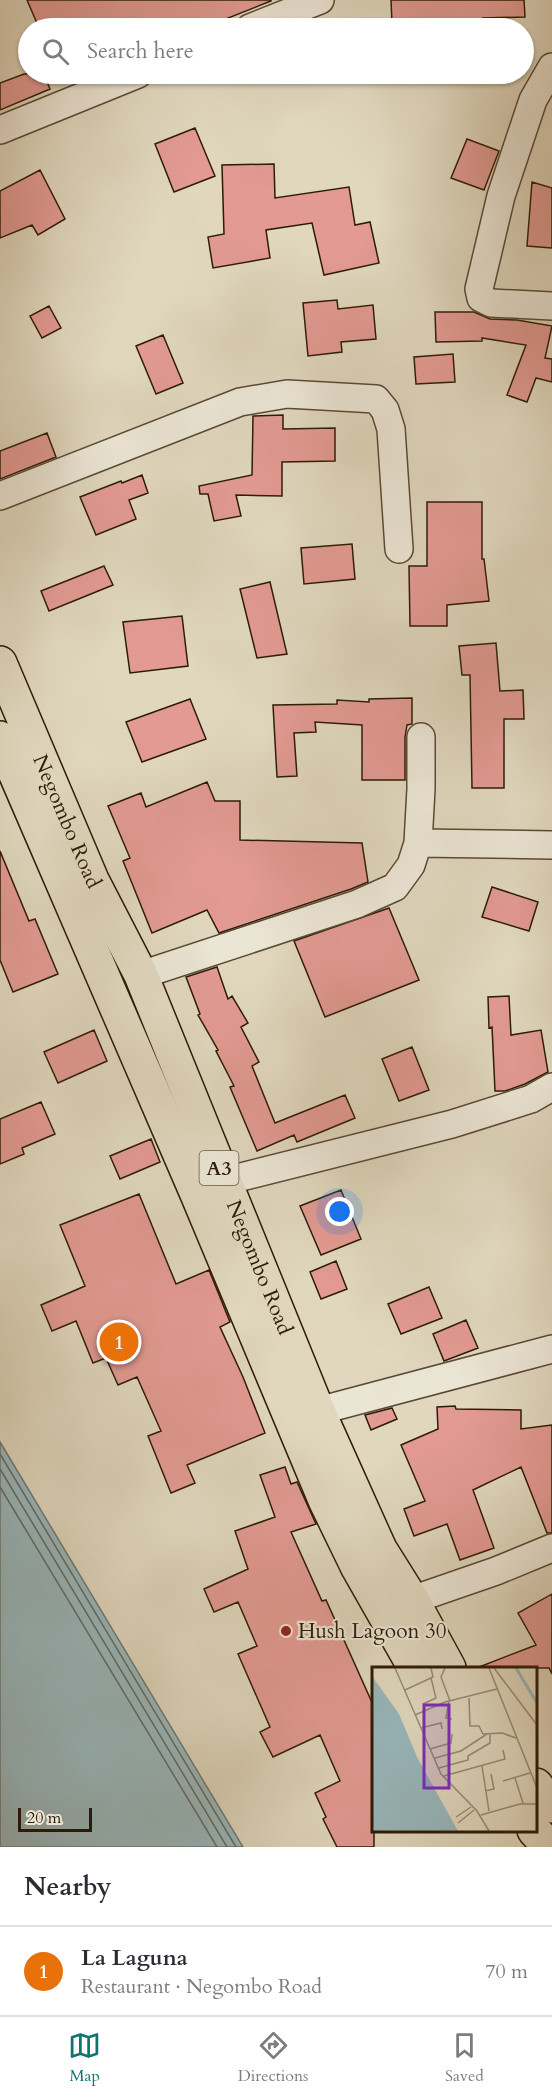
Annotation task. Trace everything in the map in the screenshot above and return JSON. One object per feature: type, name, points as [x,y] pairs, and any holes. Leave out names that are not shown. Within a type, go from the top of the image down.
[{"type":"highway","name":"Negombo Road","points":[[0,663],[92,880],[141,975],[211,1187]]},
{"type":"highway","name":"Negombo Road","points":[[0,738],[211,1187],[306,1416],[448,1667]]},
{"type":"highway","name":"Negombo Road","points":[[306,1416],[325,1500],[357,1566],[414,1667]]},
{"type":"highway","points":[[537,1786],[552,1806]]},
{"type":"highway","points":[[536,1832],[549,1847]]},
{"type":"street","points":[[275,18],[320,0]]},
{"type":"street","points":[[552,67],[533,100],[501,196],[479,289],[481,298],[491,303],[552,306]]},
{"type":"street","points":[[0,129],[113,84]]},
{"type":"street","points":[[0,496],[240,402],[287,394],[376,399],[385,410],[391,429],[399,549]]},
{"type":"street","points":[[141,975],[357,904],[395,887],[411,866],[418,843],[421,737]]},
{"type":"street","points":[[418,843],[552,845]]},
{"type":"street","points":[[211,1187],[452,1124],[531,1099],[552,1087]]},
{"type":"street","points":[[306,1416],[552,1349]]},
{"type":"street","points":[[412,1600],[552,1548]]},
{"type":"water","points":[[0,1442],[243,1847],[0,1847]]},
{"type":"building","points":[[27,0],[271,0],[228,18],[35,18]]},
{"type":"building","points":[[391,0],[524,0],[525,17],[392,18]]},
{"type":"building","points":[[18,76],[18,84],[48,84],[50,89],[0,110],[0,83]]},
{"type":"building","points":[[195,128],[215,176],[174,192],[155,144]]},
{"type":"building","points":[[467,139],[499,151],[484,190],[451,178]]},
{"type":"building","points":[[274,164],[275,198],[349,187],[355,225],[370,222],[379,263],[324,275],[312,223],[266,230],[270,258],[213,268],[208,237],[224,234],[222,165]]},
{"type":"building","points":[[40,170],[65,219],[38,235],[32,225],[0,238],[0,191]]},
{"type":"building","points":[[532,182],[552,188],[552,248],[527,246]]},
{"type":"building","points":[[337,300],[338,309],[373,305],[376,339],[341,342],[342,352],[308,356],[303,303]]},
{"type":"building","points":[[49,306],[61,328],[42,338],[30,316]]},
{"type":"building","points":[[435,312],[474,312],[490,319],[517,320],[552,326],[545,358],[552,359],[552,382],[536,378],[527,402],[507,395],[526,345],[482,338],[482,341],[436,342]]},
{"type":"building","points":[[163,335],[183,383],[156,394],[136,346]]},
{"type":"building","points":[[453,354],[455,382],[416,384],[414,357]]},
{"type":"building","points":[[283,415],[283,429],[335,428],[335,461],[282,462],[282,496],[236,495],[241,516],[214,521],[208,494],[200,494],[199,486],[252,475],[253,416]]},
{"type":"building","points":[[47,433],[56,457],[0,479],[0,451]]},
{"type":"building","points":[[142,475],[148,493],[129,500],[136,519],[96,535],[80,497]]},
{"type":"building","points":[[427,502],[482,502],[482,559],[484,559],[489,601],[447,605],[447,626],[410,626],[409,566],[427,566]]},
{"type":"building","points":[[352,544],[355,579],[304,584],[301,548]]},
{"type":"building","points":[[104,566],[113,585],[49,611],[41,591]]},
{"type":"building","points":[[270,582],[287,654],[257,658],[240,589]]},
{"type":"building","points":[[182,616],[188,666],[130,673],[123,622]]},
{"type":"building","points":[[496,643],[500,691],[523,690],[524,719],[504,719],[504,788],[472,788],[470,675],[462,675],[459,646]]},
{"type":"building","points":[[412,698],[412,724],[407,725],[405,737],[405,780],[362,780],[362,725],[315,722],[316,732],[294,733],[297,776],[277,777],[273,705],[337,704],[337,700],[369,702],[369,699]]},
{"type":"building","points":[[190,699],[206,739],[142,762],[126,722]]},
{"type":"building","points":[[207,782],[215,801],[240,801],[240,840],[362,843],[368,882],[219,933],[207,910],[152,933],[123,861],[130,858],[108,806],[141,793],[146,807]]},
{"type":"building","points":[[0,851],[29,921],[35,919],[58,974],[13,992],[0,960]]},
{"type":"building","points":[[492,887],[538,902],[529,931],[482,917]]},
{"type":"building","points":[[389,908],[419,980],[325,1017],[294,941]]},
{"type":"building","points":[[217,967],[228,999],[232,996],[248,1023],[241,1027],[259,1062],[252,1066],[275,1123],[345,1095],[355,1118],[297,1142],[294,1135],[257,1151],[230,1087],[234,1086],[216,1051],[218,1050],[198,1015],[200,1014],[186,977]]},
{"type":"building","points":[[509,996],[511,1035],[541,1030],[548,1072],[525,1084],[505,1091],[495,1091],[488,997]]},
{"type":"building","points":[[94,1030],[107,1061],[58,1083],[44,1052]]},
{"type":"building","points":[[412,1047],[429,1090],[399,1101],[382,1059]]},
{"type":"building","points":[[41,1102],[55,1134],[22,1148],[24,1154],[0,1164],[0,1119]]},
{"type":"building","points":[[151,1139],[160,1162],[120,1179],[110,1156]]},
{"type":"building","points":[[341,1190],[361,1239],[321,1255],[300,1206]]},
{"type":"building","points":[[139,1194],[176,1284],[209,1270],[230,1322],[220,1327],[265,1433],[187,1465],[195,1483],[171,1493],[148,1436],[161,1431],[137,1377],[118,1385],[106,1358],[93,1363],[76,1321],[52,1331],[41,1305],[85,1286],[60,1225]]},
{"type":"building","points":[[336,1261],[347,1289],[321,1299],[310,1272]]},
{"type":"building","points":[[429,1287],[442,1318],[401,1334],[388,1304]]},
{"type":"building","points":[[466,1320],[478,1348],[444,1361],[433,1334]]},
{"type":"building","points":[[455,1406],[456,1409],[521,1410],[521,1429],[552,1425],[552,1533],[547,1533],[521,1467],[473,1490],[494,1548],[460,1560],[447,1524],[414,1536],[404,1509],[425,1501],[401,1445],[438,1429],[437,1407]]},
{"type":"building","points":[[392,1408],[397,1419],[371,1430],[365,1415]]},
{"type":"building","points":[[285,1467],[291,1484],[297,1482],[316,1524],[291,1532],[322,1601],[326,1600],[372,1703],[374,1847],[337,1847],[323,1819],[326,1817],[315,1793],[340,1781],[320,1735],[273,1757],[260,1732],[270,1727],[238,1654],[257,1646],[238,1602],[214,1612],[204,1589],[248,1569],[235,1531],[275,1517],[260,1475]]},
{"type":"building","points":[[552,1594],[552,1674],[549,1668],[479,1667],[536,1645],[518,1613]]},
{"type":"place","name":"La Laguna","points":[[119,1342]]},
{"type":"place","name":"Hush Lagoon 30","points":[[286,1631]]}]
